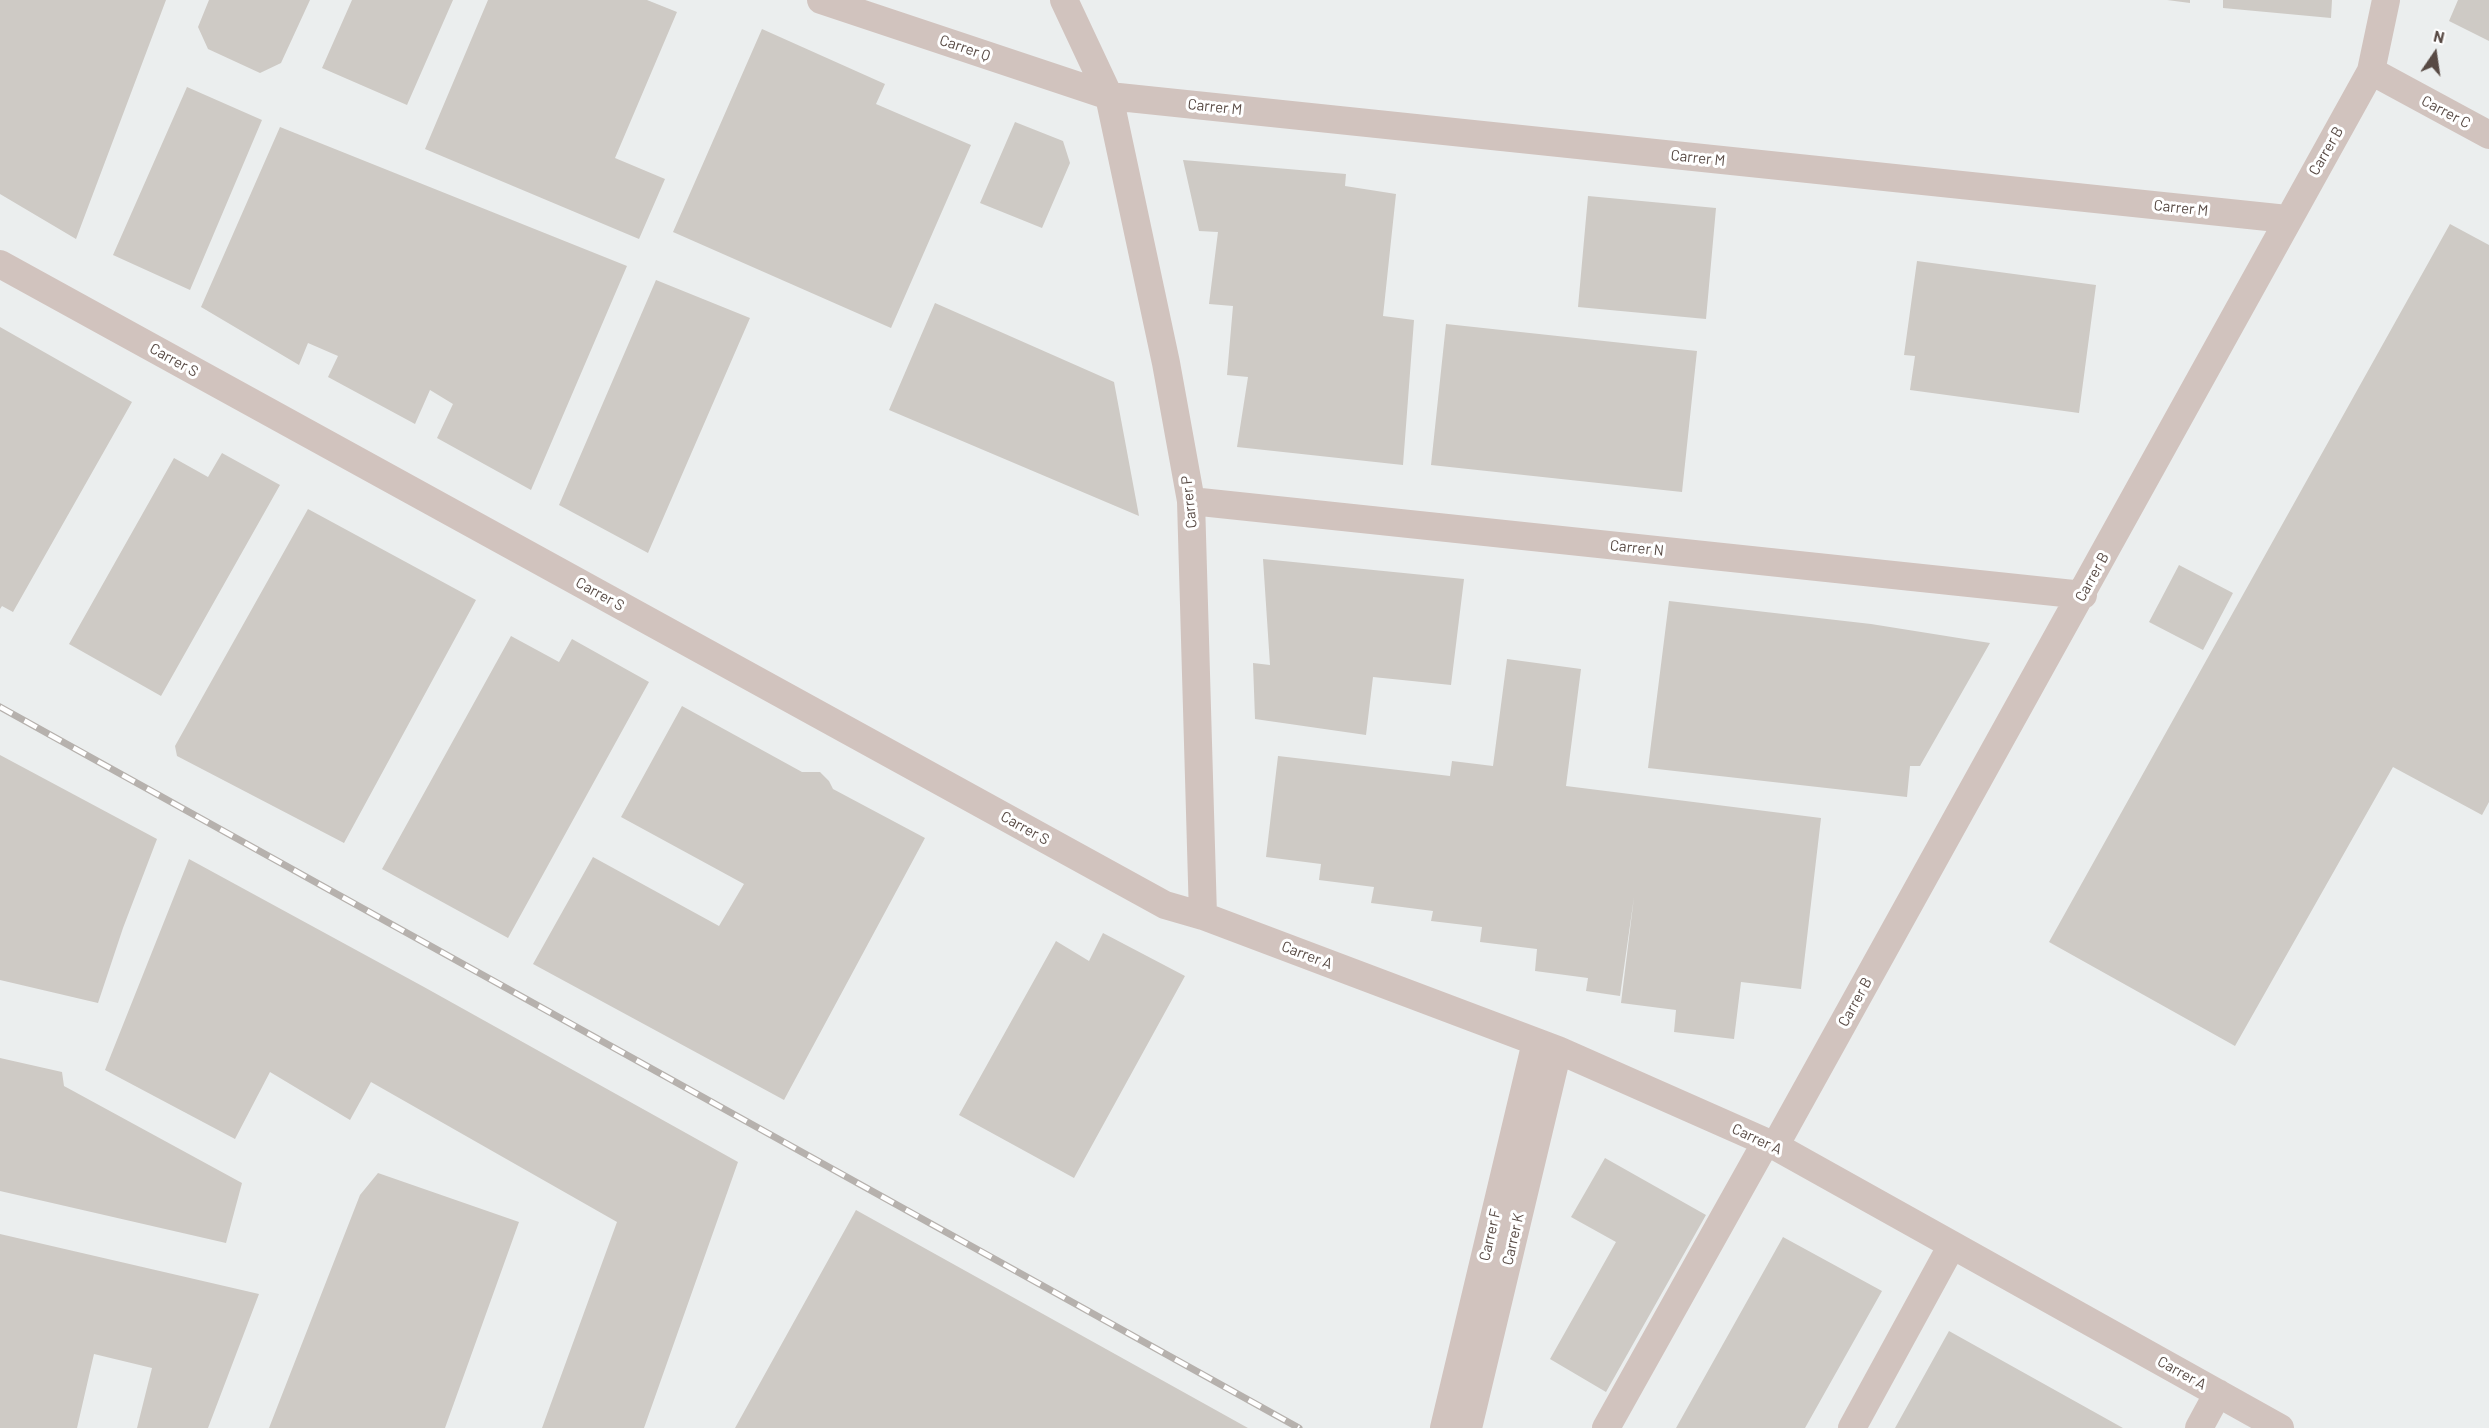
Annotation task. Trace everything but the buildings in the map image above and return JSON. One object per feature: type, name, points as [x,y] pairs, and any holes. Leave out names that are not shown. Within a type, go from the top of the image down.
[{"type":"street","name":"Carrer Q","points":[[821,0],[1108,96]]},
{"type":"street","name":"Carrer P","points":[[1064,0],[1108,96],[1166,363],[1191,501],[1203,916]]},
{"type":"street","name":"Carrer B","points":[[1606,1428],[2083,595],[2287,219],[2371,71],[2386,0]]},
{"type":"street","name":"Carrer C","points":[[2371,71],[2489,135]]},
{"type":"street","name":"Carrer M","points":[[1108,96],[2287,219]]},
{"type":"street","name":"Carrer S","points":[[0,264],[1165,905],[1203,916]]},
{"type":"street","name":"Carrer N","points":[[1191,501],[2083,595]]},
{"type":"street","name":"Carrer A","points":[[1203,916],[1547,1046],[1770,1144],[2280,1428]]},
{"type":"street","name":"Carrer F","points":[[1444,1428],[1547,1046]]},
{"type":"street","name":"Carrer K","points":[[1468,1428],[1547,1046]]},
{"type":"street","points":[[1852,1428],[1952,1245]]},
{"type":"street","points":[[2199,1428],[2218,1393]]},
{"type":"railway","points":[[0,707],[1299,1428]]}]
